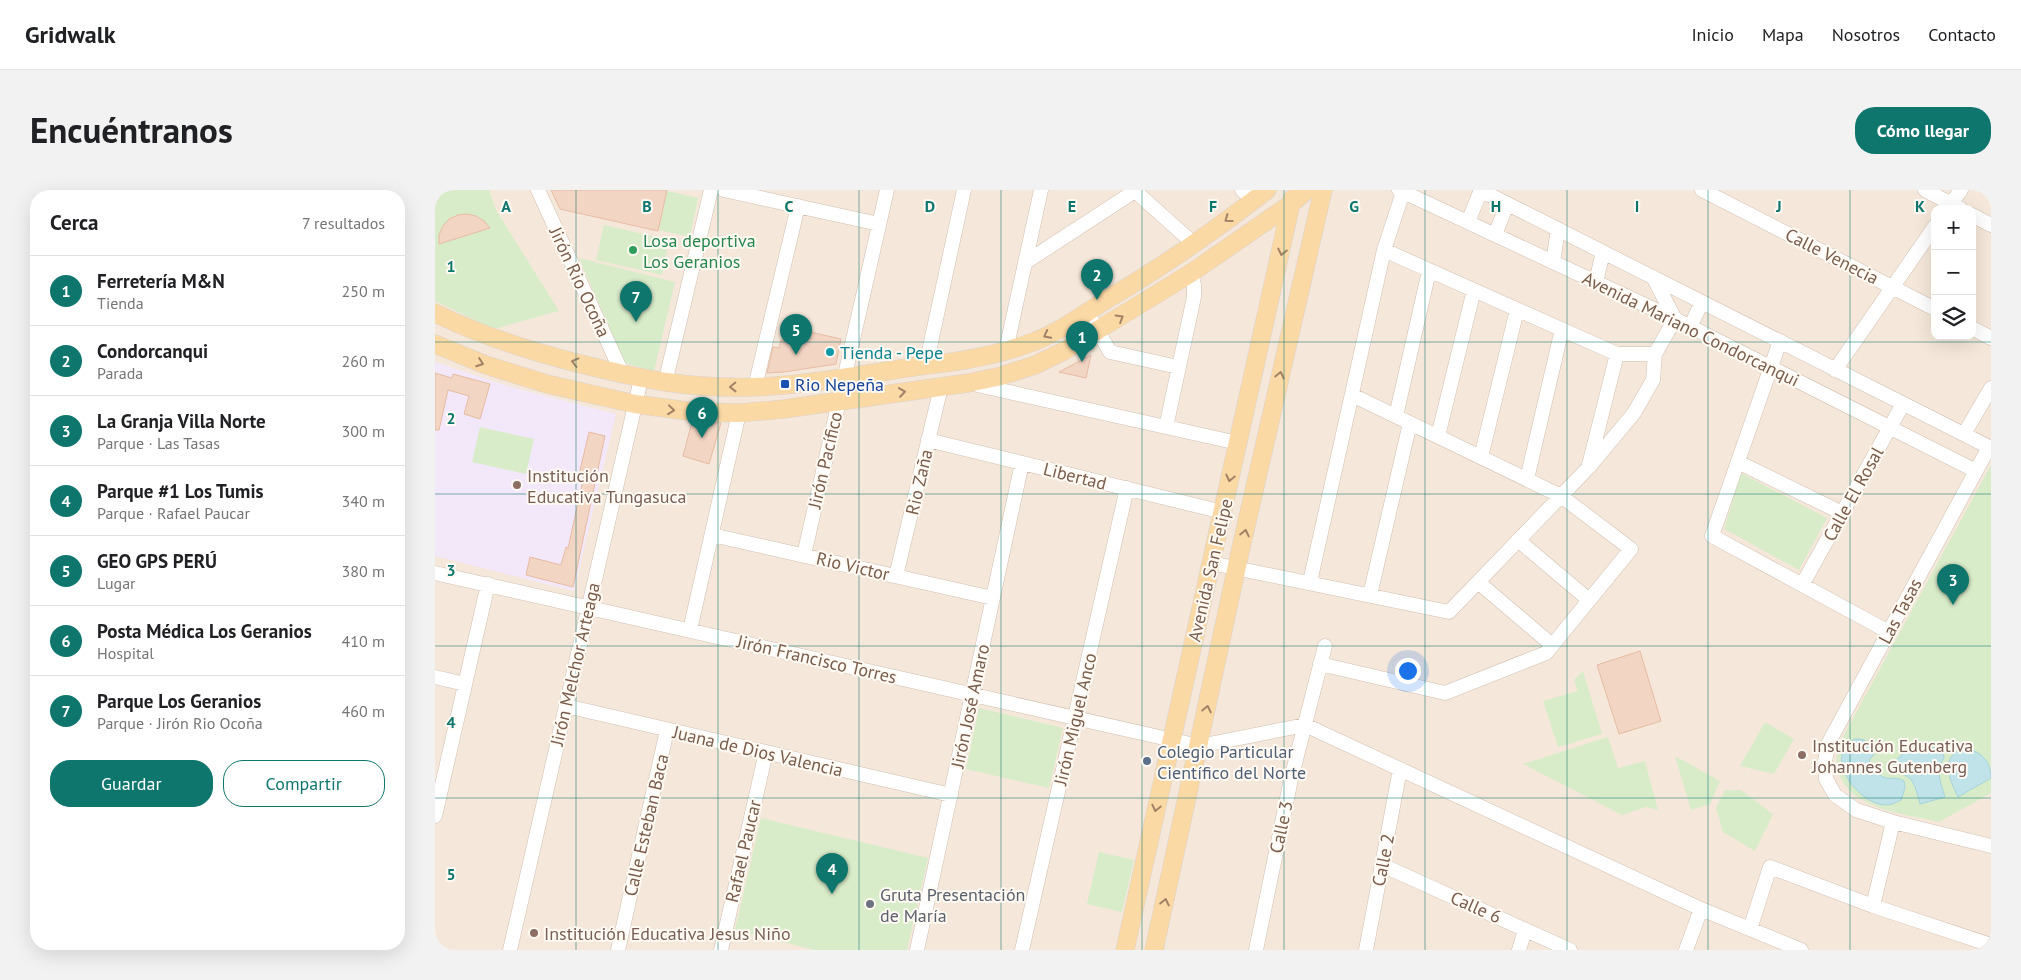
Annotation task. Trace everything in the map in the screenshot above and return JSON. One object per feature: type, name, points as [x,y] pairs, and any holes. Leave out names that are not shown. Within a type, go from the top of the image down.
[{"type":"main road","points":[[435,344],[486,365],[547,384],[635,404],[695,412],[739,413],[941,387],[1001,376],[1035,365],[1062,352],[1191,273],[1293,197],[1307,190]]},
{"type":"main road","name":"Avenida San Felipe","points":[[1154,950],[1237,568],[1323,190]]},
{"type":"main road","points":[[435,313],[485,335],[513,344],[641,379],[690,386],[755,387],[982,357],[1034,342],[1087,312],[1194,244],[1254,194]]},
{"type":"main road","name":"Avenida San Felipe","points":[[1125,950],[1293,197]]},
{"type":"street","name":"Jirón Rio Ocoña","points":[[538,190],[623,374]]},
{"type":"street","points":[[665,383],[711,190]]},
{"type":"street","points":[[724,190],[879,224]]},
{"type":"street","name":"Jirón Pacífico","points":[[804,556],[887,190]]},
{"type":"street","points":[[925,365],[964,190]]},
{"type":"street","points":[[1006,350],[1041,190]]},
{"type":"street","points":[[1468,222],[1481,190]]},
{"type":"street","name":"Avenida Mariano Condorcanqui","points":[[1481,190],[1990,448]]},
{"type":"street","name":"Calle Venecia","points":[[1703,190],[1931,307]]},
{"type":"street","points":[[1925,190],[1950,205]]},
{"type":"street","points":[[1954,205],[1961,190]]},
{"type":"street","points":[[1026,262],[1135,191],[1194,244]]},
{"type":"street","points":[[1310,582],[1384,250],[1401,191]]},
{"type":"street","name":"Avenida Mariano Condorcanqui","points":[[1401,191],[1426,196],[1468,222],[1675,319],[1976,471]]},
{"type":"street","points":[[1495,235],[1507,204]]},
{"type":"street","points":[[755,387],[798,206]]},
{"type":"street","points":[[1976,217],[1991,225]]},
{"type":"street","points":[[1553,262],[1558,229]]},
{"type":"street","points":[[1835,370],[1891,286],[1931,231]]},
{"type":"street","points":[[1384,250],[1617,354],[1655,354]]},
{"type":"street","points":[[1596,282],[1603,252]]},
{"type":"street","points":[[1396,416],[1429,270]]},
{"type":"street","points":[[1166,428],[1194,298],[1195,285],[1191,273]]},
{"type":"street","points":[[1211,563],[1449,612],[1589,467],[1634,413],[1653,380],[1655,354],[1675,319],[1653,277]]},
{"type":"street","points":[[1438,436],[1474,290]]},
{"type":"street","points":[[1690,327],[1702,302]]},
{"type":"street","points":[[1481,457],[1517,310]]},
{"type":"street","points":[[1087,312],[1110,352],[1178,367]]},
{"type":"street","points":[[1527,479],[1562,329]]},
{"type":"street","points":[[1976,330],[1991,338]]},
{"type":"street","points":[[1780,341],[1712,536],[1889,632]]},
{"type":"street","points":[[1589,467],[1617,354]]},
{"type":"street","name":"Jirón Melchor Arteaga","points":[[510,950],[641,379]]},
{"type":"street","points":[[968,382],[1238,443]]},
{"type":"street","name":"Rio Zaña","points":[[897,576],[941,387]]},
{"type":"street","points":[[1963,434],[1991,388]]},
{"type":"street","points":[[1320,664],[1445,693],[1546,653],[1631,549],[1561,496],[1352,395]]},
{"type":"street","name":"Calle El Rosal","points":[[1802,585],[1903,404]]},
{"type":"street","points":[[690,630],[739,413]]},
{"type":"street","points":[[1370,595],[1410,423]]},
{"type":"street","name":"Libertad","points":[[928,440],[1223,512]]},
{"type":"street","name":"Las Tasas","points":[[1893,822],[1856,810],[1835,795],[1826,779],[1825,761],[1829,742],[1990,448]]},
{"type":"street","points":[[1738,462],[1843,513]]},
{"type":"street","name":"Jirón José Amaro","points":[[917,950],[1022,463]]},
{"type":"street","name":"Jirón Miguel Anco","points":[[1022,950],[1127,488]]},
{"type":"street","name":"Rio Victor","points":[[712,535],[993,598]]},
{"type":"street","points":[[1518,540],[1589,600]]},
{"type":"street","name":"Jirón Francisco Torres","points":[[435,572],[1199,746]]},
{"type":"street","points":[[1478,582],[1552,646]]},
{"type":"street","points":[[435,816],[487,584]]},
{"type":"street","name":"Calle 3","points":[[1256,950],[1291,779],[1325,646]]},
{"type":"street","points":[[435,677],[465,684]]},
{"type":"street","name":"Juana de Dios Valencia","points":[[566,706],[951,795]]},
{"type":"street","points":[[1199,746],[1305,725],[1701,909],[1801,950]]},
{"type":"street","name":"Calle Esteban Baca","points":[[618,950],[667,730]]},
{"type":"street","name":"Rafael Paucar","points":[[721,950],[766,752]]},
{"type":"street","name":"Calle 2","points":[[1366,950],[1400,769]]},
{"type":"street","points":[[1873,906],[1893,822],[1991,846]]},
{"type":"street","name":"Calle 6","points":[[1382,865],[1571,950]]},
{"type":"street","points":[[1750,929],[1770,867],[1873,906],[1991,945]]},
{"type":"street","points":[[1686,950],[1701,909]]},
{"type":"street","points":[[1519,950],[1525,930]]},
{"type":"shaded area","points":[[435,190],[1991,190],[1991,950],[435,950]]},
{"type":"shaded area","name":"Institución Educativa Tungasuca","points":[[435,362],[514,388],[616,414],[574,591],[435,556]]},
{"type":"green space","points":[[435,190],[489,190],[496,210],[559,311],[494,329],[435,301]]},
{"type":"green space","points":[[667,191],[698,198],[690,237],[659,230]]},
{"type":"green space","name":"Losa deportiva Los Geranios","points":[[604,225],[669,240],[662,275],[596,260]]},
{"type":"green space","points":[[579,258],[675,282],[654,371],[625,363]]},
{"type":"green space","points":[[480,427],[534,439],[526,474],[472,462]]},
{"type":"green space","points":[[1991,465],[1991,793],[1939,822],[1893,812],[1863,800],[1850,791],[1841,779],[1837,764],[1837,754],[1839,744]]},
{"type":"green space","points":[[1741,473],[1827,518],[1799,570],[1724,529]]},
{"type":"green space","points":[[1583,671],[1602,734],[1558,747],[1543,701],[1578,691],[1574,680]]},
{"type":"green space","points":[[979,708],[1063,728],[1049,788],[966,769]]},
{"type":"green space","points":[[1765,722],[1794,739],[1774,774],[1740,766]]},
{"type":"green space","points":[[1608,737],[1618,768],[1645,761],[1658,810],[1646,807],[1622,815],[1523,764]]},
{"type":"green space","points":[[1675,756],[1720,781],[1710,804],[1691,810]]},
{"type":"green space","points":[[1725,790],[1741,790],[1773,814],[1755,851],[1723,832],[1716,808]]},
{"type":"green space","points":[[761,818],[928,858],[907,950],[815,950],[735,930]]},
{"type":"green space","points":[[1099,852],[1134,860],[1122,912],[1087,904]]},
{"type":"water","points":[[1855,739],[1863,740],[1870,744],[1874,754],[1870,759],[1869,765],[1877,773],[1886,778],[1904,781],[1905,788],[1901,800],[1888,805],[1876,803],[1855,789],[1843,767],[1842,756],[1845,747]]},
{"type":"water","points":[[1920,746],[1938,748],[1943,752],[1944,758],[1939,772],[1945,797],[1920,804],[1912,781],[1895,768],[1895,764],[1901,756],[1911,749]]},
{"type":"water","points":[[1966,748],[1977,752],[1985,759],[1991,772],[1991,778],[1958,797],[1948,768],[1952,756]]},
{"type":"building","points":[[551,190],[667,190],[658,231],[560,209]]},
{"type":"building","points":[[467,214],[476,216],[490,228],[439,244],[439,235],[449,219]]},
{"type":"building","points":[[792,328],[841,339],[836,364],[767,373],[773,347],[779,348],[781,340],[790,341]]},
{"type":"building","points":[[1091,355],[1086,378],[1059,372]]},
{"type":"building","points":[[435,373],[452,378],[453,374],[490,384],[480,419],[464,414],[469,396],[448,390],[439,430],[435,430]]},
{"type":"building","points":[[692,422],[721,423],[709,464],[683,456]]},
{"type":"building","points":[[589,432],[605,436],[573,587],[526,575],[530,557],[561,565],[566,547],[568,548],[584,476],[579,475]]},
{"type":"building","points":[[1640,651],[1661,721],[1619,734],[1597,665]]},
{"type":"place","name":"Losa deportiva Los Geranios","points":[[633,250]]},
{"type":"place","name":"Condorcanqui","points":[[1097,300]]},
{"type":"place","name":"Parque Los Geranios","points":[[636,322]]},
{"type":"place","name":"Tienda - Pepe","points":[[830,352]]},
{"type":"place","name":"GEO GPS PERÚ","points":[[796,355]]},
{"type":"place","name":"Ferretería M&N","points":[[1082,362]]},
{"type":"place","name":"Rio Nepeña","points":[[785,384]]},
{"type":"place","name":"Posta Médica Los Geranios","points":[[702,438]]},
{"type":"place","name":"Institución Educativa Tungasuca","points":[[517,485]]},
{"type":"place","name":"La Granja Villa Norte","points":[[1953,605]]},
{"type":"place","name":"Institución Educativa Johannes Gutenberg","points":[[1802,755]]},
{"type":"place","name":"Colegio Particular Científico del Norte","points":[[1147,761]]},
{"type":"place","name":"Parque #1 Los Tumis","points":[[832,894]]},
{"type":"place","name":"Gruta Presentación de María","points":[[870,904]]},
{"type":"place","name":"Institución Educativa Jesus Niño","points":[[534,933]]}]
